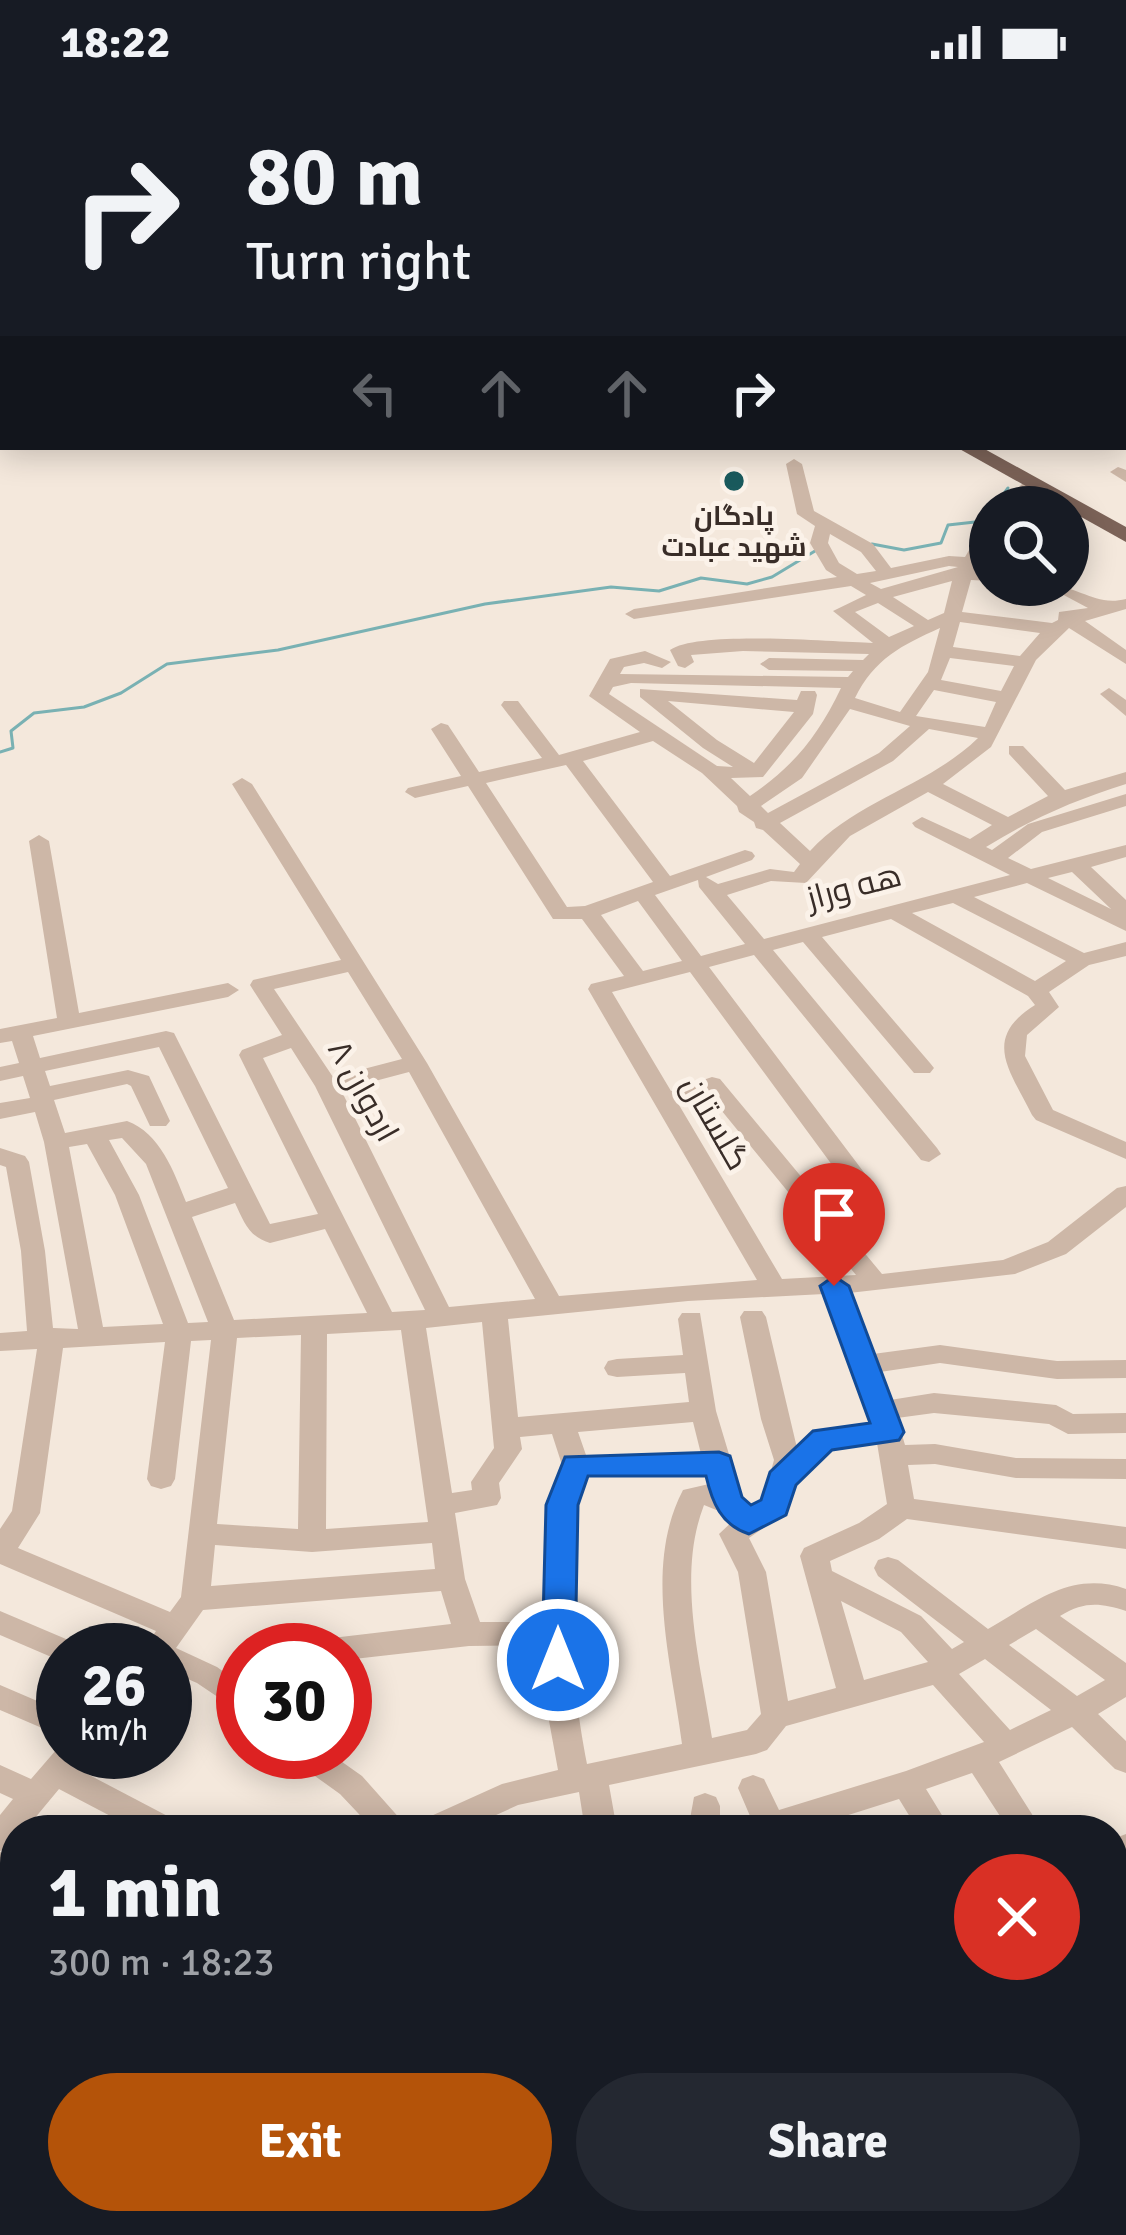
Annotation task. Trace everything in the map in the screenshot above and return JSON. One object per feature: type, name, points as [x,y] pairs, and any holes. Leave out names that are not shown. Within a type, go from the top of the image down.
[{"type":"main road","points":[[971,450],[1126,536]]},
{"type":"main road","points":[[995,450],[1126,522]]},
{"type":"street","points":[[794,464],[806,514],[867,548],[887,574]]},
{"type":"street","points":[[824,525],[819,543],[832,566],[927,627]]},
{"type":"street","points":[[634,614],[949,560],[967,567]]},
{"type":"street","points":[[764,824],[886,757],[914,721],[944,651],[969,564]]},
{"type":"street","points":[[878,653],[842,611],[967,567]]},
{"type":"street","points":[[1089,602],[1104,609]]},
{"type":"street","points":[[746,808],[795,774],[878,653],[952,616],[1056,622],[1126,604]]},
{"type":"street","points":[[987,621],[990,606]]},
{"type":"street","points":[[1051,606],[1056,622],[1126,658]]},
{"type":"street","points":[[715,892],[770,874],[805,871],[828,843],[860,820],[928,784],[981,747],[1022,662],[1056,622]]},
{"type":"street","points":[[944,651],[1022,662]]},
{"type":"street","points":[[805,871],[712,772],[599,696],[606,683],[692,671],[758,655],[878,653]]},
{"type":"street","points":[[692,671],[806,707]]},
{"type":"street","points":[[657,677],[692,671],[812,682],[849,692],[914,721],[991,734]]},
{"type":"street","points":[[657,677],[710,744],[756,773]]},
{"type":"street","points":[[756,773],[806,707],[812,682]]},
{"type":"street","points":[[928,683],[1007,698]]},
{"type":"street","points":[[1109,694],[1126,710]]},
{"type":"street","points":[[511,705],[666,884]]},
{"type":"street","points":[[441,729],[562,914],[588,912],[745,856]]},
{"type":"street","points":[[416,792],[659,733]]},
{"type":"street","points":[[1016,750],[1061,799]]},
{"type":"street","points":[[712,772],[756,773]]},
{"type":"street","points":[[972,847],[1061,799],[1126,778]]},
{"type":"street","points":[[242,784],[416,1064],[551,1304]]},
{"type":"street","points":[[928,784],[1006,825]]},
{"type":"street","points":[[811,797],[860,820]]},
{"type":"street","points":[[995,858],[1035,828],[1126,800]]},
{"type":"street","points":[[922,823],[1126,926]]},
{"type":"street","points":[[39,841],[69,1023]]},
{"type":"street","name":"هه وراز","points":[[599,989],[1126,850]]},
{"type":"street","points":[[1075,862],[1126,912]]},
{"type":"street","points":[[696,873],[929,1154]]},
{"type":"street","points":[[643,893],[869,1197]]},
{"type":"street","points":[[952,894],[1081,960]]},
{"type":"street","points":[[892,911],[1036,991],[1048,1007],[1016,1034],[1014,1055],[1044,1115],[1126,1151]]},
{"type":"street","points":[[588,912],[637,978]]},
{"type":"street","points":[[807,933],[922,1068]]},
{"type":"street","points":[[1036,991],[1081,960],[1126,949]]},
{"type":"street","name":"اردوان ۸","points":[[352,964],[261,986],[327,1086],[427,1318],[441,1518],[451,1579],[470,1634]]},
{"type":"street","name":"گلستان","points":[[599,989],[775,1289]]},
{"type":"street","points":[[92,1335],[56,1142],[34,1068],[6,1032],[228,990]]},
{"type":"street","points":[[0,1073],[166,1038],[260,1229],[270,1235],[331,1219]]},
{"type":"street","points":[[296,1038],[250,1055],[383,1321]]},
{"type":"street","points":[[327,1086],[416,1064]]},
{"type":"street","points":[[0,1112],[128,1077],[142,1082],[158,1121]]},
{"type":"street","points":[[664,1102],[712,1084],[875,1283]]},
{"type":"street","points":[[56,1142],[127,1129],[157,1161],[225,1331],[195,1599],[180,1623]]},
{"type":"street","points":[[94,1135],[127,1195],[179,1333],[161,1479]]},
{"type":"street","points":[[0,1156],[8,1155],[16,1162],[47,1338],[26,1513],[0,1552],[129,1623]]},
{"type":"street","points":[[180,1212],[243,1192]]},
{"type":"street","points":[[0,1342],[314,1327],[551,1304],[875,1283],[1023,1263],[1057,1249],[1126,1194]]},
{"type":"street","points":[[834,1286],[888,1433],[902,1508]]},
{"type":"street","points":[[204,1534],[312,1541],[441,1518],[487,1498],[485,1482],[508,1449],[494,1311]]},
{"type":"street","points":[[699,1754],[675,1555],[693,1497],[708,1494],[738,1512],[775,1506],[788,1460],[774,1419],[753,1317]]},
{"type":"street","points":[[691,1319],[703,1411],[738,1512],[733,1534],[752,1572],[776,1717]]},
{"type":"street","points":[[312,1541],[314,1327]]},
{"type":"street","points":[[862,1365],[940,1354],[1057,1370],[1126,1369]]},
{"type":"street","points":[[617,1368],[697,1363]]},
{"type":"street","points":[[781,1480],[824,1439],[888,1433],[934,1403],[1056,1415],[1068,1424],[1126,1423]]},
{"type":"street","points":[[507,1428],[703,1411]]},
{"type":"street","points":[[561,1422],[576,1465],[562,1505],[558,1688],[596,1815]]},
{"type":"street","points":[[888,1433],[935,1454],[1016,1468],[1126,1469]]},
{"type":"street","points":[[576,1465],[719,1464]]},
{"type":"street","points":[[818,1567],[902,1508],[1126,1538]]},
{"type":"street","points":[[818,1567],[911,1624],[943,1667],[994,1754],[1020,1815]]},
{"type":"street","points":[[818,1567],[854,1699]]},
{"type":"street","points":[[888,1568],[1078,1713],[1126,1760]]},
{"type":"street","points":[[195,1599],[451,1579]]},
{"type":"street","points":[[465,1815],[514,1793],[756,1741],[776,1717],[854,1699],[943,1667],[1070,1596],[1100,1592],[1126,1600]]},
{"type":"street","points":[[812,1815],[994,1754],[1078,1713],[1126,1681],[1036,1614]]},
{"type":"street","points":[[0,1622],[36,1638]]},
{"type":"street","points":[[372,1645],[470,1634],[558,1633]]},
{"type":"street","points":[[0,1696],[36,1713]]},
{"type":"street","points":[[0,1778],[36,1775]]},
{"type":"street","points":[[19,1815],[48,1779]]},
{"type":"street","points":[[65,1779],[136,1815]]},
{"type":"street","points":[[343,1779],[377,1815]]},
{"type":"street","points":[[907,1785],[926,1815]]},
{"type":"street","points":[[753,1788],[765,1815]]},
{"type":"waterway","points":[[872,544],[904,550],[941,543],[948,525],[969,523]]},
{"type":"waterway","points":[[0,752],[13,748],[11,731],[34,713],[84,707],[121,693],[167,664],[278,650],[485,604],[611,587],[659,591],[701,578],[747,584],[772,577],[815,551]]},
{"type":"place","name":"پادگان شهید عبادت","points":[[734,481]]},
{"type":"route","points":[[558,1660],[562,1505],[576,1465],[719,1464],[728,1502],[749,1522],[775,1506],[781,1480],[824,1439],[889,1432],[834,1286]]}]
